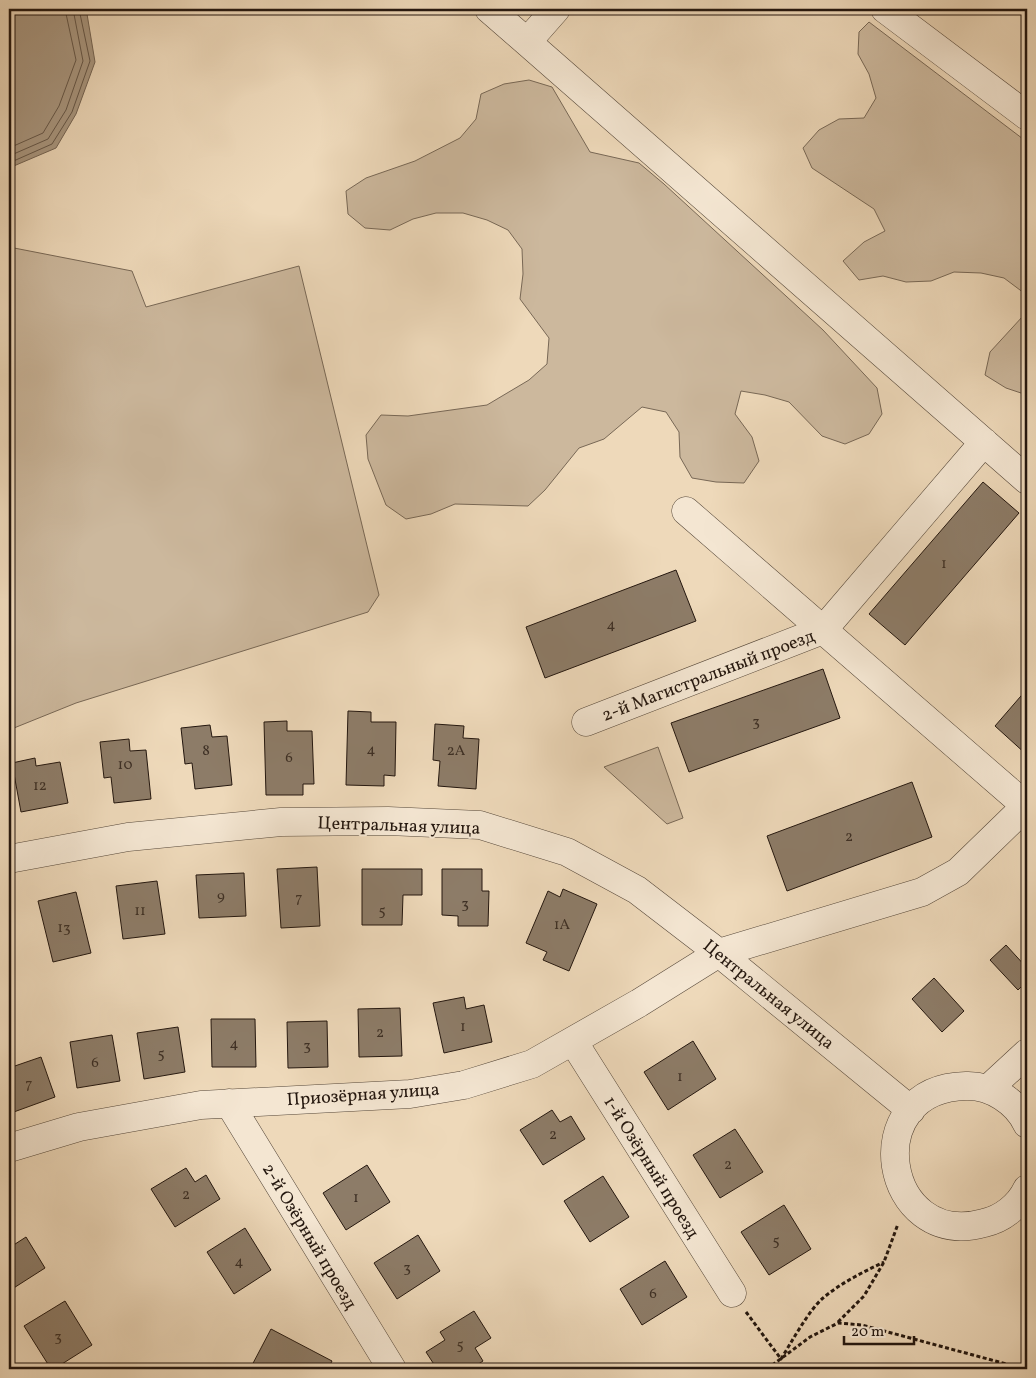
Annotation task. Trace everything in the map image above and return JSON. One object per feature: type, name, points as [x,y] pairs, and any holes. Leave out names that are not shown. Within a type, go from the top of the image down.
[{"type":"street","points":[[489,9],[1027,480]]},
{"type":"street","points":[[527,42],[556,9]]},
{"type":"street","points":[[885,9],[1027,116]]},
{"type":"street","name":"2-й Магистральный проезд","points":[[586,722],[824,630],[984,442]]},
{"type":"street","points":[[686,511],[1027,806]]},
{"type":"street","name":"Приозёрная улица","points":[[9,1148],[79,1127],[201,1105],[410,1094],[464,1085],[532,1064],[639,1003],[719,952],[922,892],[958,872],[1027,806]]},
{"type":"street","name":"Центральная улица","points":[[9,859],[128,837],[281,822],[388,821],[480,825],[567,852],[637,890],[719,952],[911,1110]]},
{"type":"street","name":"1-й Озёрный проезд","points":[[573,1040],[732,1293]]},
{"type":"street","points":[[988,1089],[1027,1053]]},
{"type":"street","points":[[1027,1124],[1016,1107],[988,1089],[954,1086],[938,1091],[923,1099],[911,1110],[902,1124],[896,1140],[894,1157],[896,1174],[903,1190],[913,1204],[926,1215],[941,1223],[975,1226],[992,1221],[1007,1213],[1017,1204],[1027,1189]]},
{"type":"street","name":"2-й Озёрный проезд","points":[[229,1103],[392,1369]]},
{"type":"path","points":[[767,1369],[810,1337],[838,1323],[864,1296],[884,1262],[899,1220],[903,1190]]},
{"type":"path","points":[[781,1359],[800,1328],[822,1299],[850,1279],[884,1262]]},
{"type":"path","points":[[732,1293],[781,1359]]},
{"type":"path","points":[[838,1323],[862,1325],[1010,1366],[1013,1369]]},
{"type":"shaded area","points":[[869,22],[1027,142],[1027,395],[1006,388],[985,375],[990,352],[1023,316],[1024,293],[1004,278],[981,273],[954,272],[931,281],[906,282],[883,276],[859,280],[843,261],[864,242],[885,231],[874,209],[812,168],[803,148],[819,130],[839,119],[864,118],[876,98],[869,74],[858,54],[859,32]]},
{"type":"shaded area","points":[[529,80],[552,87],[590,152],[639,163],[823,330],[877,388],[882,414],[869,434],[845,444],[822,436],[789,402],[741,391],[735,414],[752,437],[759,461],[744,483],[716,482],[692,478],[680,457],[679,432],[666,412],[642,407],[604,439],[579,448],[545,490],[528,506],[455,504],[431,514],[406,519],[386,505],[368,459],[366,435],[381,415],[408,416],[487,405],[529,380],[547,364],[549,338],[520,299],[523,274],[522,249],[508,230],[487,220],[463,213],[436,213],[413,219],[390,230],[365,228],[348,214],[346,191],[366,178],[415,161],[460,138],[476,119],[481,94],[504,84]]},
{"type":"shaded area","points":[[9,247],[132,271],[146,307],[299,266],[379,595],[368,612],[76,703],[9,730]]},
{"type":"shaded area","points":[[658,747],[683,818],[667,824],[604,767]]},
{"type":"water","points":[[9,9],[83,9],[87,14],[95,62],[76,114],[56,148],[9,168]]},
{"type":"building","points":[[983,482],[1019,513],[905,645],[869,614]]},
{"type":"building","points":[[676,570],[696,621],[545,678],[526,627]]},
{"type":"building","points":[[823,669],[840,718],[689,772],[671,723]]},
{"type":"building","points":[[1027,689],[1027,755],[995,726]]},
{"type":"building","points":[[348,711],[371,712],[371,722],[396,722],[395,776],[384,775],[384,786],[346,785]]},
{"type":"building","points":[[287,721],[287,731],[312,731],[314,784],[303,784],[303,795],[266,795],[264,722]]},
{"type":"building","points":[[435,724],[464,726],[463,738],[479,739],[476,789],[438,786],[440,761],[433,760]]},
{"type":"building","points":[[210,725],[212,737],[227,736],[232,785],[195,789],[192,763],[185,764],[181,728]]},
{"type":"building","points":[[129,739],[130,751],[146,750],[151,799],[114,803],[111,777],[104,778],[100,742]]},
{"type":"building","points":[[35,758],[36,766],[60,762],[68,803],[21,812],[12,763]]},
{"type":"building","points":[[912,782],[932,837],[787,891],[767,836]]},
{"type":"building","points":[[317,867],[320,926],[281,928],[277,869]]},
{"type":"building","points":[[362,869],[422,869],[422,895],[403,895],[402,925],[362,925]]},
{"type":"building","points":[[442,869],[482,869],[482,891],[489,891],[488,926],[458,926],[458,916],[442,915]]},
{"type":"building","points":[[244,873],[246,916],[199,918],[196,875]]},
{"type":"building","points":[[157,881],[165,934],[123,939],[116,886]]},
{"type":"building","points":[[563,889],[597,904],[569,971],[543,960],[547,952],[526,943],[548,891],[560,897]]},
{"type":"building","points":[[76,892],[91,953],[53,962],[38,901]]},
{"type":"building","points":[[1006,945],[1027,968],[1027,981],[1018,990],[990,960]]},
{"type":"building","points":[[934,978],[964,1011],[942,1032],[912,999]]},
{"type":"building","points":[[464,997],[466,1009],[484,1005],[492,1042],[444,1053],[433,1003]]},
{"type":"building","points":[[400,1008],[402,1056],[359,1057],[358,1009]]},
{"type":"building","points":[[211,1019],[255,1019],[256,1067],[212,1067]]},
{"type":"building","points":[[327,1021],[328,1067],[288,1068],[287,1022]]},
{"type":"building","points":[[178,1027],[185,1072],[144,1079],[137,1033]]},
{"type":"building","points":[[112,1035],[120,1081],[77,1088],[70,1042]]},
{"type":"building","points":[[693,1041],[716,1079],[668,1110],[644,1072]]},
{"type":"building","points":[[41,1057],[55,1097],[11,1113],[9,1106],[9,1068]]},
{"type":"building","points":[[552,1110],[560,1122],[571,1116],[585,1139],[543,1165],[520,1130]]},
{"type":"building","points":[[735,1129],[763,1172],[720,1198],[693,1155]]},
{"type":"building","points":[[367,1165],[390,1202],[346,1230],[323,1193]]},
{"type":"building","points":[[186,1168],[195,1182],[206,1175],[220,1199],[175,1227],[151,1189]]},
{"type":"building","points":[[603,1176],[629,1217],[590,1242],[564,1201]]},
{"type":"building","points":[[784,1205],[811,1249],[769,1275],[741,1232]]},
{"type":"building","points":[[245,1228],[271,1270],[234,1294],[207,1252]]},
{"type":"building","points":[[418,1235],[440,1271],[397,1299],[374,1263]]},
{"type":"building","points":[[26,1237],[45,1268],[9,1291],[9,1248]]},
{"type":"building","points":[[665,1261],[687,1297],[642,1325],[620,1289]]},
{"type":"building","points":[[65,1301],[92,1345],[54,1369],[51,1369],[24,1326]]},
{"type":"building","points":[[474,1311],[491,1338],[475,1348],[483,1361],[471,1369],[437,1369],[426,1352],[445,1340],[440,1332]]},
{"type":"building","points":[[271,1329],[332,1361],[328,1369],[250,1369]]}]
